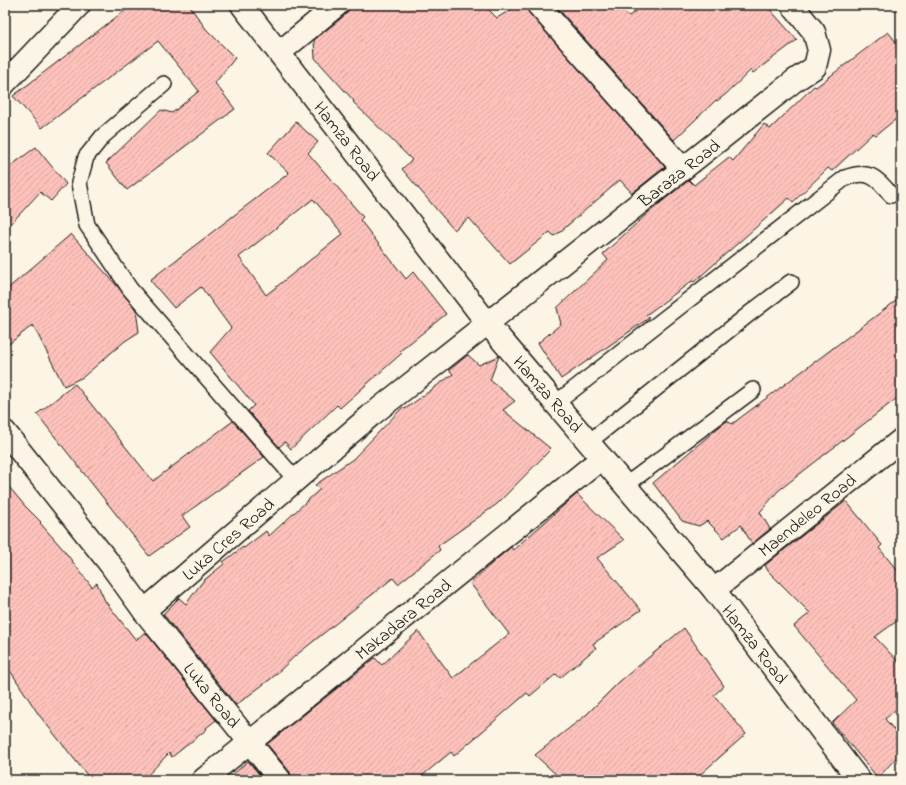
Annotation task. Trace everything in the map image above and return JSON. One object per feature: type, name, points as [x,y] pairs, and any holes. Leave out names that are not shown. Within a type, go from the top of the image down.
[{"type":"street","points":[[5,83],[79,5]]},
{"type":"street","name":"Hamza Road","points":[[242,5],[488,324],[714,590],[860,780]]},
{"type":"street","points":[[279,53],[337,5]]},
{"type":"street","points":[[538,5],[683,169]]},
{"type":"street","name":"Baraza Road","points":[[488,324],[794,81],[815,67],[819,50],[814,32],[792,5]]},
{"type":"street","name":"Luka Cres Road","points":[[144,611],[370,416],[488,324]]},
{"type":"street","points":[[5,432],[105,558],[144,611]]},
{"type":"street","name":"Maendeleo Road","points":[[714,590],[901,440]]},
{"type":"street","name":"Makadara Road","points":[[204,780],[596,450]]},
{"type":"street","name":"Luka Road","points":[[144,611],[280,780]]},
{"type":"lane","points":[[164,84],[103,136],[86,157],[79,183],[87,224],[130,289],[296,480]]},
{"type":"lane","points":[[556,403],[845,178],[856,174],[868,175],[884,185],[891,195]]},
{"type":"lane","points":[[596,450],[749,314],[791,282]]},
{"type":"lane","points":[[626,485],[753,390]]},
{"type":"building","points":[[132,5],[189,5],[206,29],[235,58],[215,83],[235,109],[127,190],[106,163],[161,110],[172,113],[199,91],[158,41],[42,128],[13,96]]},
{"type":"building","points":[[349,5],[484,5],[497,18],[518,5],[526,5],[529,13],[665,167],[632,193],[620,180],[560,232],[554,236],[550,232],[510,264],[469,218],[454,230],[402,169],[412,160],[353,102],[354,101],[315,58],[314,40],[345,15],[349,10]]},
{"type":"building","points":[[555,5],[614,5],[629,16],[644,5],[766,5],[797,40],[753,73],[751,70],[726,94],[717,101],[716,100],[674,140]]},
{"type":"building","points":[[888,32],[901,48],[901,115],[876,135],[873,133],[832,171],[828,168],[793,202],[789,198],[694,282],[692,281],[646,315],[649,318],[561,379],[538,343],[561,324],[557,308],[608,260],[603,254],[649,212],[689,180],[694,185],[729,157],[733,161],[764,124],[770,129],[814,86],[816,87]]},
{"type":"building","points":[[296,122],[318,142],[308,153],[363,217],[360,220],[406,279],[413,272],[446,314],[400,351],[402,353],[340,408],[337,405],[291,449],[285,442],[279,447],[248,411],[254,405],[210,352],[231,328],[201,287],[174,308],[150,280],[289,173],[268,153]],"holes":[[[313,199],[343,234],[266,295],[239,257]]]},
{"type":"building","points":[[36,147],[66,184],[51,201],[40,192],[5,230],[5,170]]},
{"type":"building","points":[[71,234],[118,287],[136,310],[139,332],[125,341],[83,377],[64,386],[33,325],[5,347],[5,291]]},
{"type":"building","points":[[901,297],[901,395],[778,491],[760,512],[770,529],[752,544],[741,525],[724,538],[707,521],[699,526],[682,521],[653,483],[727,421],[732,424]]},
{"type":"building","points":[[468,355],[479,365],[499,356],[490,380],[515,401],[503,410],[551,449],[497,504],[438,546],[440,550],[398,584],[393,578],[295,656],[272,678],[236,705],[163,614],[179,598],[186,604],[203,581],[224,564],[223,562],[243,547],[244,548],[266,531],[269,536],[320,489],[315,485],[353,459],[403,407],[405,409],[453,374],[449,370]]},
{"type":"building","points":[[75,384],[153,481],[233,421],[264,457],[182,516],[190,527],[149,556],[37,414]]},
{"type":"building","points":[[5,482],[41,522],[40,523],[62,548],[92,587],[97,583],[105,601],[136,640],[145,632],[216,720],[172,757],[169,753],[143,780],[91,780],[39,715],[11,672],[5,667]]},
{"type":"building","points":[[577,494],[624,540],[597,558],[641,610],[593,644],[596,648],[560,678],[556,674],[530,696],[527,693],[454,756],[451,752],[417,780],[292,780],[290,772],[267,744],[375,658],[382,665],[418,631],[453,678],[509,634],[470,583],[511,547],[513,550]]},
{"type":"building","points":[[846,501],[882,545],[879,548],[901,575],[901,618],[875,637],[901,665],[901,705],[885,719],[901,738],[901,752],[878,778],[832,723],[856,700],[794,626],[810,613],[768,571],[765,565]]},
{"type":"building","points":[[684,628],[724,686],[714,695],[746,734],[694,780],[562,780],[535,755],[586,715],[619,682]]},
{"type":"building","points":[[248,761],[264,780],[227,780]]}]
